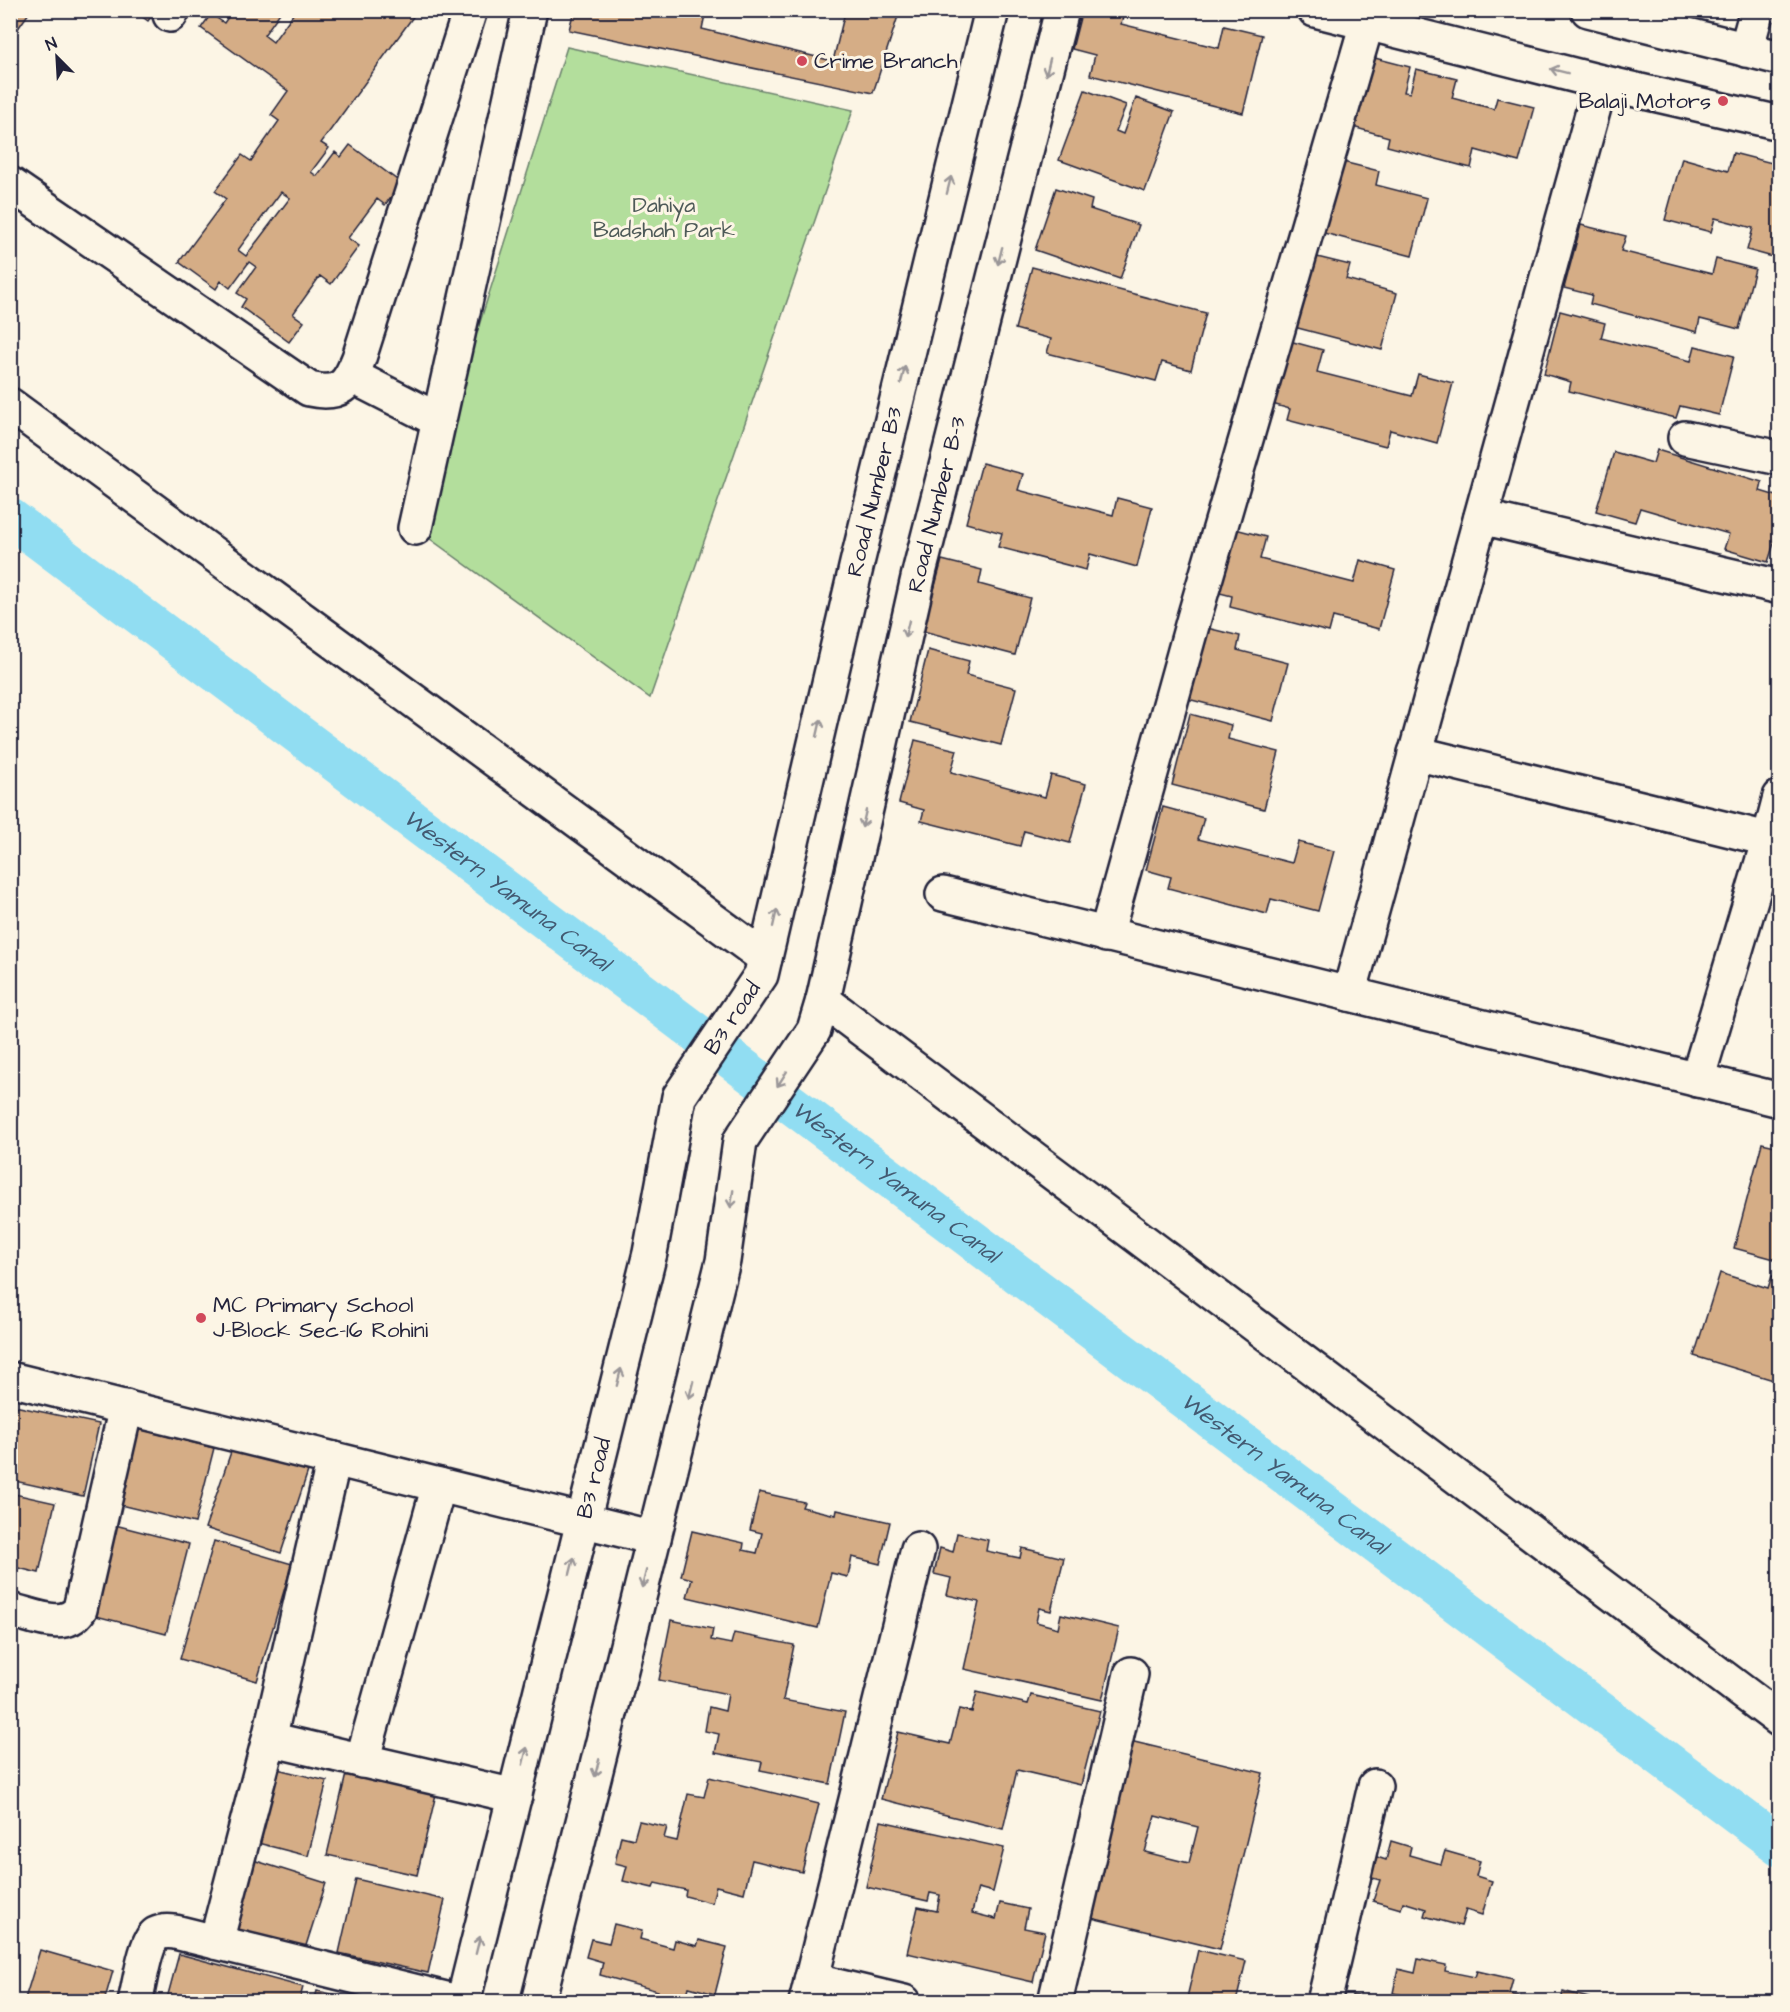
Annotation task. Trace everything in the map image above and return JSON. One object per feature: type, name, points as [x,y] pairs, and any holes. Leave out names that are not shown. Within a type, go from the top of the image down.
[{"type":"street","points":[[10,184],[309,388],[325,392],[341,388],[352,376],[470,10]]},
{"type":"street","points":[[415,528],[530,10]]},
{"type":"street","name":"Road Number B3","points":[[764,966],[858,559],[992,10]]},
{"type":"street","name":"Road Number B-3","points":[[818,1015],[920,568],[1062,10]]},
{"type":"street","points":[[1316,10],[1601,82],[1779,123]]},
{"type":"street","points":[[1588,10],[1700,24],[1746,50],[1779,58]]},
{"type":"street","points":[[1746,50],[1757,10]]},
{"type":"street","points":[[1106,935],[1194,618],[1367,23]]},
{"type":"street","points":[[1349,994],[1601,82]]},
{"type":"street","points":[[352,376],[438,420]]},
{"type":"street","points":[[10,405],[764,966]]},
{"type":"street","points":[[1685,438],[1779,458]]},
{"type":"street","points":[[1481,517],[1779,587]]},
{"type":"street","points":[[1415,753],[1774,841]]},
{"type":"street","points":[[1697,1080],[1774,841],[1779,797]]},
{"type":"street","points":[[943,894],[1779,1100]]},
{"type":"street","name":"B3 road","points":[[463,2001],[650,1252],[679,1097],[764,966]]},
{"type":"street","points":[[538,2001],[723,1261],[740,1142],[818,1015],[1779,1720]]},
{"type":"street","points":[[10,1379],[654,1538]]},
{"type":"street","points":[[10,1610],[56,1621],[75,1616],[80,1609],[126,1407]]},
{"type":"street","points":[[216,1942],[269,1738],[334,1459]]},
{"type":"street","points":[[362,1761],[439,1485]]},
{"type":"street","points":[[904,2001],[808,1990],[918,1549]]},
{"type":"street","points":[[1055,2001],[1131,1674]]},
{"type":"street","points":[[269,1738],[515,1796]]},
{"type":"street","points":[[1324,2001],[1375,1786]]},
{"type":"street","points":[[135,2001],[149,1944],[154,1935],[165,1931],[458,2001]]},
{"type":"green space","name":"Dahiya Badshah Park","points":[[567,47],[853,110],[650,698],[415,528]]},
{"type":"building","points":[[10,10],[31,10],[10,40]]},
{"type":"building","points":[[133,10],[156,10],[148,21]]},
{"type":"building","points":[[233,10],[282,10],[264,35],[273,42],[296,10],[418,10],[321,143],[329,148],[311,172],[317,176],[335,152],[341,157],[350,145],[401,183],[385,205],[377,199],[348,238],[359,246],[331,284],[320,276],[293,314],[304,322],[289,342],[241,307],[246,299],[237,293],[256,267],[249,262],[230,288],[221,281],[216,289],[179,262],[226,199],[215,191],[242,155],[251,161],[279,121],[271,115],[288,91],[201,28],[211,14],[224,23]],"holes":[[[281,192],[290,198],[246,256],[238,250]]]},
{"type":"building","name":"Crime Branch","points":[[574,10],[900,10],[873,93],[569,30]]},
{"type":"building","points":[[706,10],[838,10],[845,12],[833,61],[702,29]]},
{"type":"building","points":[[1082,10],[1125,10],[1121,24],[1219,48],[1224,26],[1262,35],[1243,113],[1090,75],[1095,55],[1072,49]]},
{"type":"building","points":[[1367,56],[1410,67],[1404,92],[1410,93],[1416,69],[1457,79],[1452,98],[1494,109],[1497,98],[1534,107],[1519,162],[1475,150],[1471,168],[1387,146],[1389,137],[1349,126]]},
{"type":"building","points":[[1085,90],[1126,105],[1116,131],[1123,134],[1136,98],[1174,112],[1145,191],[1059,160]]},
{"type":"building","points":[[1733,153],[1780,165],[1780,259],[1747,250],[1753,228],[1715,218],[1711,232],[1665,220],[1682,158],[1728,171]]},
{"type":"building","points":[[1339,161],[1379,171],[1376,185],[1427,198],[1412,256],[1320,232]]},
{"type":"building","points":[[1056,188],[1092,200],[1090,209],[1139,225],[1120,279],[1035,250]]},
{"type":"building","points":[[1581,225],[1626,236],[1621,251],[1712,274],[1716,259],[1755,269],[1739,329],[1700,319],[1697,332],[1590,304],[1592,295],[1564,288]]},
{"type":"building","points":[[1309,255],[1350,265],[1346,279],[1397,293],[1382,350],[1290,326]]},
{"type":"building","points":[[1032,267],[1206,313],[1191,370],[1162,362],[1156,381],[1047,353],[1051,339],[1015,329]]},
{"type":"building","points":[[1560,311],[1605,323],[1601,338],[1691,361],[1695,346],[1734,356],[1719,415],[1680,406],[1676,418],[1569,391],[1571,382],[1544,374]]},
{"type":"building","points":[[1282,339],[1323,350],[1317,372],[1412,396],[1418,374],[1453,383],[1437,443],[1390,430],[1386,446],[1287,420],[1290,409],[1265,402]]},
{"type":"building","points":[[1657,450],[1762,482],[1760,491],[1780,497],[1780,525],[1768,562],[1724,549],[1729,534],[1640,508],[1635,522],[1596,511],[1614,452],[1653,463]]},
{"type":"building","points":[[982,463],[1023,474],[1018,490],[1113,515],[1117,498],[1152,507],[1137,567],[1090,554],[1086,570],[998,547],[1002,533],[966,523]]},
{"type":"building","points":[[1224,526],[1266,537],[1260,559],[1354,583],[1360,560],[1395,570],[1379,629],[1333,617],[1329,632],[1230,607],[1232,596],[1208,590]]},
{"type":"building","points":[[942,560],[982,570],[979,584],[1030,598],[1015,655],[923,631]]},
{"type":"building","points":[[1199,626],[1240,636],[1237,650],[1288,663],[1273,721],[1180,697]]},
{"type":"building","points":[[928,650],[969,661],[966,675],[1016,688],[1001,745],[910,722]]},
{"type":"building","points":[[1190,714],[1231,725],[1228,739],[1279,752],[1264,809],[1172,785]]},
{"type":"building","points":[[915,740],[957,750],[951,772],[1045,797],[1051,775],[1086,784],[1070,843],[1024,831],[1020,846],[921,821],[924,810],[899,803]]},
{"type":"building","points":[[1163,807],[1204,818],[1198,839],[1292,863],[1298,842],[1334,851],[1318,911],[1271,899],[1267,914],[1168,888],[1171,877],[1146,870]]},
{"type":"building","points":[[1762,1143],[1780,1147],[1778,1260],[1734,1248]]},
{"type":"building","points":[[1720,1273],[1768,1288],[1772,1276],[1780,1278],[1780,1382],[1694,1356]]},
{"type":"building","points":[[10,1405],[99,1424],[83,1496],[10,1480]]},
{"type":"building","points":[[135,1428],[214,1448],[195,1523],[116,1504]]},
{"type":"building","points":[[233,1446],[308,1471],[281,1553],[205,1528]]},
{"type":"building","points":[[759,1492],[804,1502],[802,1507],[836,1515],[837,1510],[890,1522],[880,1564],[852,1557],[848,1577],[831,1573],[818,1628],[687,1597],[692,1579],[681,1576],[692,1531],[744,1543],[743,1550],[757,1553],[762,1533],[750,1530]]},
{"type":"building","points":[[10,1493],[55,1503],[39,1573],[10,1566]]},
{"type":"building","points":[[115,1525],[189,1544],[166,1634],[92,1615]]},
{"type":"building","points":[[957,1533],[988,1540],[986,1551],[1020,1558],[1022,1548],[1064,1558],[1051,1611],[1039,1608],[1036,1622],[1058,1628],[1061,1614],[1119,1628],[1102,1700],[964,1669],[979,1602],[947,1595],[951,1578],[934,1574],[940,1548],[953,1552]]},
{"type":"building","points":[[214,1541],[292,1564],[257,1681],[180,1659]]},
{"type":"building","points":[[671,1620],[713,1629],[711,1640],[731,1644],[734,1633],[794,1645],[783,1700],[845,1712],[830,1784],[760,1770],[762,1762],[715,1753],[719,1734],[705,1731],[709,1707],[725,1711],[728,1694],[659,1680]]},
{"type":"building","points":[[10,1626],[17,1628],[10,1651]]},
{"type":"building","points":[[977,1692],[1028,1704],[1031,1695],[1100,1711],[1081,1785],[1017,1770],[1003,1829],[881,1799],[898,1732],[950,1744],[959,1709],[972,1712]]},
{"type":"building","points":[[1126,1740],[1263,1773],[1220,1949],[1083,1916]],"holes":[[[1155,1816],[1198,1827],[1189,1863],[1145,1852]]]},
{"type":"building","points":[[269,1767],[327,1781],[308,1856],[250,1841]]},
{"type":"building","points":[[346,1774],[436,1794],[417,1875],[327,1855]]},
{"type":"building","points":[[709,1777],[819,1804],[802,1872],[752,1860],[744,1893],[716,1886],[712,1903],[685,1896],[686,1890],[655,1883],[653,1888],[623,1881],[627,1866],[615,1863],[621,1836],[634,1839],[639,1821],[667,1827],[664,1838],[677,1841],[688,1794],[704,1797]]},
{"type":"building","points":[[881,1821],[1004,1848],[993,1892],[978,1888],[972,1913],[996,1919],[1000,1903],[1028,1909],[1024,1928],[1045,1932],[1033,1982],[907,1953],[918,1907],[937,1911],[940,1895],[930,1893],[928,1901],[866,1887]]},
{"type":"building","points":[[1391,1841],[1411,1847],[1409,1855],[1441,1864],[1445,1851],[1480,1861],[1476,1876],[1492,1881],[1482,1915],[1466,1910],[1461,1926],[1424,1916],[1426,1909],[1403,1902],[1401,1909],[1373,1901],[1380,1880],[1365,1876],[1371,1855],[1386,1860]]},
{"type":"building","points":[[250,1859],[326,1883],[302,1958],[226,1934]]},
{"type":"building","points":[[356,1879],[445,1900],[428,1973],[339,1953]]},
{"type":"building","points":[[614,1924],[642,1931],[640,1939],[673,1948],[675,1940],[697,1946],[699,1940],[727,1947],[715,1994],[689,1987],[685,2002],[655,2002],[658,1991],[600,1975],[603,1962],[586,1957],[591,1939],[609,1943]]},
{"type":"building","points":[[40,1950],[113,1971],[104,2002],[24,2002]]},
{"type":"building","points":[[1198,1950],[1246,1961],[1236,2002],[1186,2002]]},
{"type":"building","points":[[179,1954],[303,1987],[299,2002],[166,2002]]},
{"type":"building","points":[[1418,1959],[1446,1965],[1445,1971],[1475,1977],[1477,1971],[1513,1979],[1509,1994],[1525,1997],[1524,2002],[1407,2002],[1408,1996],[1393,1993],[1398,1969],[1415,1973]]},
{"type":"building","points":[[317,1991],[366,2001],[314,2002]]},
{"type":"building","points":[[1563,1991],[1589,1998],[1588,2002],[1561,2002]]},
{"type":"building","points":[[1352,1995],[1380,2000],[1380,2002],[1351,2002]]},
{"type":"waterway","name":"Western Yamuna Canal","points":[[10,518],[1780,1846]]},
{"type":"place","name":"Crime Branch","points":[[802,61]]},
{"type":"place","name":"Balaji Motors","points":[[1723,101]]},
{"type":"place","name":"MC Primary School J-Block Sec-16 Rohini","points":[[201,1318]]}]
